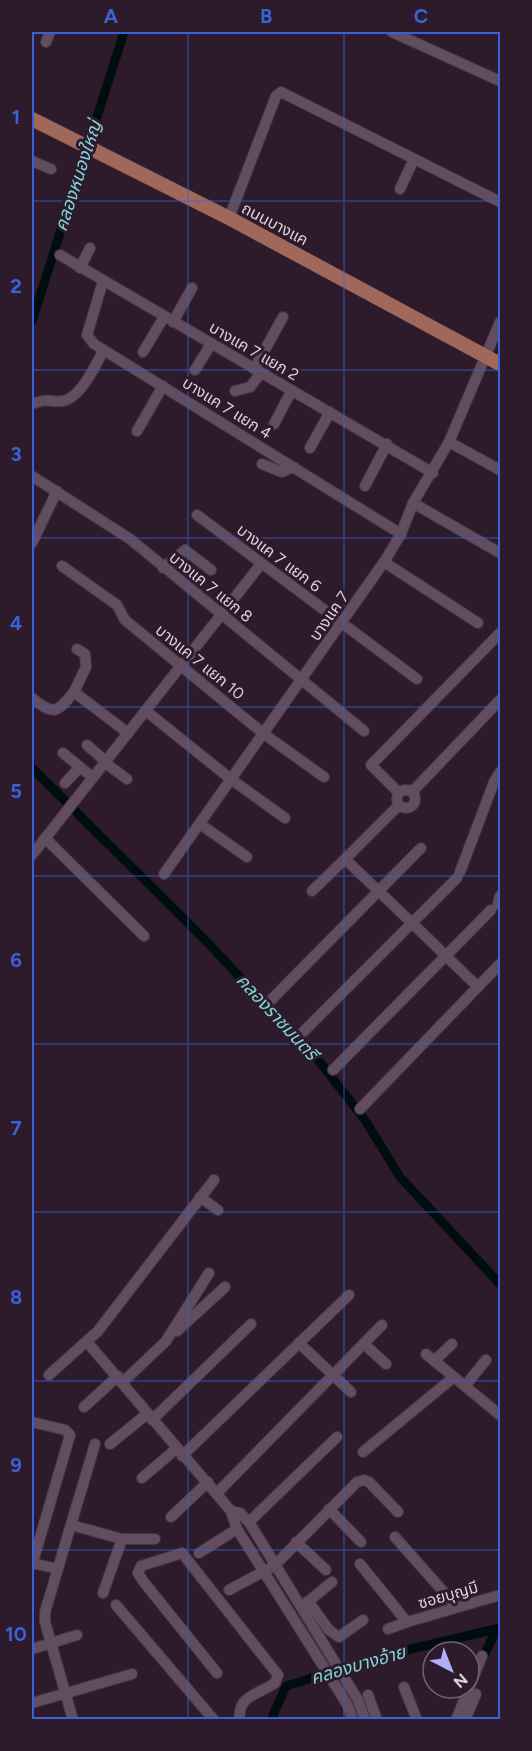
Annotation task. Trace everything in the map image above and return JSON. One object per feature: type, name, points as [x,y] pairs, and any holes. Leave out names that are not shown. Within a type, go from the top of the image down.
[{"type":"main road","name":"ถนนบางแค","points":[[32,119],[74,138],[229,218],[501,364]]},
{"type":"street","points":[[392,32],[417,37],[501,81]]},
{"type":"street","points":[[229,218],[276,96],[281,92],[501,202]]},
{"type":"street","points":[[400,189],[414,159]]},
{"type":"street","points":[[32,161],[51,169]]},
{"type":"street","points":[[80,268],[90,248]]},
{"type":"street","name":"บางแค 7 แยก 2","points":[[60,255],[103,282],[387,444],[433,473]]},
{"type":"street","name":"บางแค 7 แยก 4","points":[[103,282],[87,334],[91,342],[401,534]]},
{"type":"street","points":[[143,352],[192,288]]},
{"type":"street","points":[[235,391],[250,387],[283,317]]},
{"type":"street","name":"บางแค 7","points":[[164,874],[303,680],[384,562],[401,534],[413,503],[433,473],[449,442],[501,322]]},
{"type":"street","points":[[195,370],[211,344]]},
{"type":"street","points":[[32,404],[45,399],[60,401],[69,399],[83,384],[104,350]]},
{"type":"street","points":[[137,431],[163,386]]},
{"type":"street","points":[[274,424],[292,390]]},
{"type":"street","points":[[310,448],[330,412]]},
{"type":"street","points":[[449,442],[501,471]]},
{"type":"street","points":[[365,486],[387,444]]},
{"type":"street","points":[[262,464],[282,472],[294,467]]},
{"type":"street","name":"บางแค 7 แยก 8","points":[[32,476],[130,539],[220,615],[364,730]]},
{"type":"street","points":[[32,543],[57,491]]},
{"type":"street","points":[[413,503],[501,554]]},
{"type":"street","name":"บางแค 7 แยก 6","points":[[197,515],[417,679]]},
{"type":"street","points":[[163,568],[185,550],[212,570]]},
{"type":"street","points":[[384,562],[478,623]]},
{"type":"street","points":[[32,855],[261,564]]},
{"type":"street","name":"บางแค 7 แยก 10","points":[[63,566],[111,601],[125,620],[264,734],[324,777]]},
{"type":"street","points":[[399,793],[371,765],[501,633]]},
{"type":"street","points":[[32,698],[44,708],[54,711],[62,707],[74,692],[87,662],[85,654],[77,649]]},
{"type":"street","points":[[74,692],[128,734]]},
{"type":"street","points":[[412,792],[501,700]]},
{"type":"street","points":[[146,711],[232,780],[285,818]]},
{"type":"street","points":[[87,745],[127,779]]},
{"type":"street","points":[[63,753],[92,777]]},
{"type":"street","points":[[65,783],[80,767]]},
{"type":"street","points":[[300,1035],[459,875],[500,774]]},
{"type":"street","points":[[399,793],[407,790],[412,792],[415,798],[412,806],[407,808],[399,805]]},
{"type":"street","points":[[399,793],[397,798],[399,805]]},
{"type":"street","points":[[312,891],[399,805]]},
{"type":"street","points":[[200,824],[247,857]]},
{"type":"street","points":[[45,838],[144,936]]},
{"type":"street","points":[[271,1000],[421,848]]},
{"type":"street","points":[[345,858],[478,987]]},
{"type":"street","points":[[333,1070],[496,903]]},
{"type":"street","points":[[360,1108],[501,964]]},
{"type":"street","points":[[49,1375],[87,1342],[214,1180]]},
{"type":"street","points":[[200,1197],[218,1210]]},
{"type":"street","points":[[166,1341],[209,1273]]},
{"type":"street","points":[[84,1407],[166,1341],[225,1287]]},
{"type":"street","points":[[142,1478],[179,1453],[349,1295]]},
{"type":"street","points":[[110,1444],[149,1417],[251,1324]]},
{"type":"street","points":[[217,1493],[382,1325]]},
{"type":"street","points":[[87,1342],[121,1379],[179,1453],[208,1482],[231,1511],[237,1529],[304,1605],[339,1637],[363,1620]]},
{"type":"street","points":[[299,1343],[351,1392]]},
{"type":"street","points":[[363,1344],[386,1364]]},
{"type":"street","points":[[452,1344],[430,1357],[501,1415]]},
{"type":"street","points":[[465,1386],[486,1360]]},
{"type":"street","points":[[363,1452],[454,1377]]},
{"type":"street","points":[[32,1422],[65,1430],[70,1435],[32,1564],[58,1569]]},
{"type":"street","points":[[249,1522],[337,1437]]},
{"type":"street","points":[[73,1719],[51,1643],[45,1612],[95,1444]]},
{"type":"street","points":[[229,1590],[269,1568],[357,1482],[364,1480],[398,1512]]},
{"type":"street","points":[[171,1517],[208,1482]]},
{"type":"street","points":[[329,1509],[361,1542]]},
{"type":"street","points":[[231,1511],[240,1513],[249,1522],[291,1614],[319,1648],[358,1709],[377,1719]]},
{"type":"street","points":[[71,1525],[122,1539],[155,1539]]},
{"type":"street","points":[[199,1553],[237,1529]]},
{"type":"street","points":[[395,1538],[457,1607]]},
{"type":"street","points":[[103,1593],[122,1539]]},
{"type":"street","points":[[296,1542],[326,1570]]},
{"type":"street","points":[[217,1673],[143,1581],[138,1573],[141,1566],[182,1553],[278,1676],[275,1683],[243,1700],[239,1709],[241,1719]]},
{"type":"street","name":"ซอยบุญมี","points":[[360,1564],[407,1622],[501,1595]]},
{"type":"street","points":[[291,1614],[332,1582]]},
{"type":"street","points":[[116,1605],[214,1719]]},
{"type":"street","points":[[304,1605],[319,1648]]},
{"type":"street","points":[[388,1629],[407,1622]]},
{"type":"street","points":[[32,1649],[77,1635]]},
{"type":"street","points":[[32,1703],[132,1674]]},
{"type":"street","points":[[404,1687],[417,1719]]},
{"type":"street","points":[[456,1719],[466,1700]]},
{"type":"street","points":[[465,1719],[469,1700]]},
{"type":"waterway","name":"คลองหนองใหญ่","points":[[32,321],[124,32]]},
{"type":"waterway","name":"คลองราชมนตรี","points":[[32,768],[207,942],[319,1061],[365,1120],[400,1177],[500,1284]]},
{"type":"waterway","name":"คลองบางอ้าย","points":[[271,1720],[286,1686],[390,1654],[500,1628]]},
{"type":"waterway","points":[[481,1661],[497,1629]]}]
